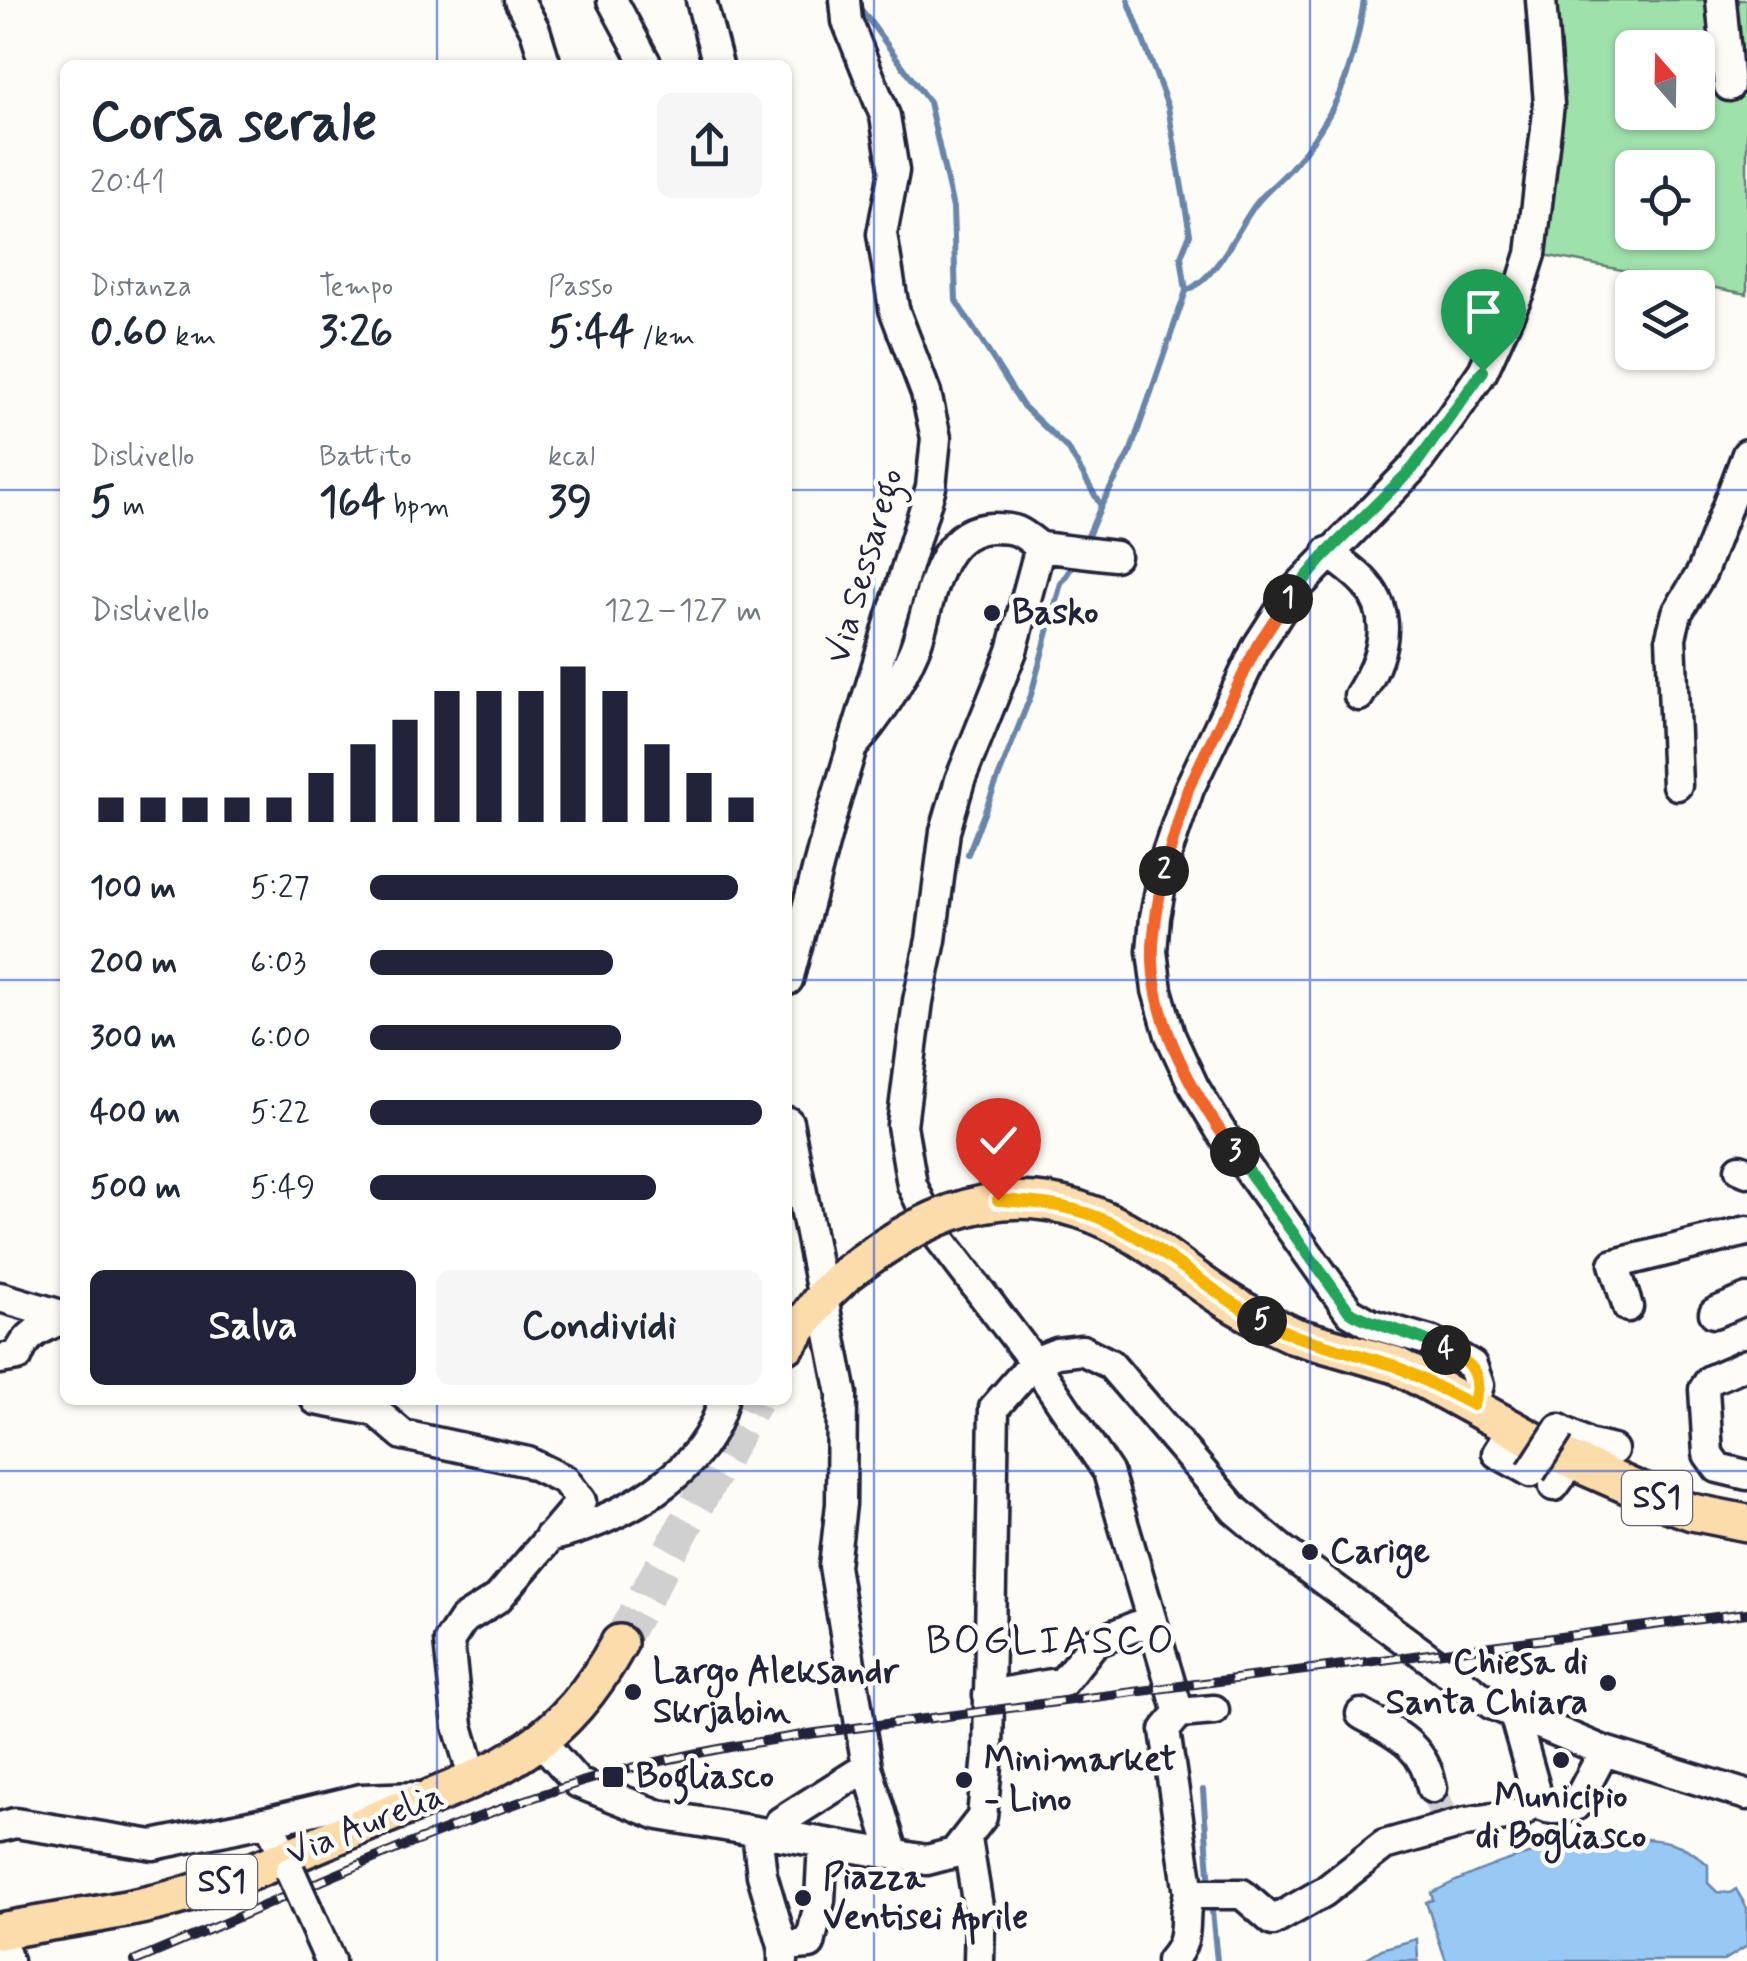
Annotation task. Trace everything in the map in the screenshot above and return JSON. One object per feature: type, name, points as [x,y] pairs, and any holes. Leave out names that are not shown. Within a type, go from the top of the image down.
[{"type":"main road","name":"SS1","points":[[792,1339],[833,1286],[906,1232],[954,1209],[998,1200],[1048,1203],[1096,1216],[1137,1237],[1220,1296],[1295,1336],[1396,1366],[1473,1405],[1513,1428],[1554,1462],[1692,1512],[1747,1522]]},
{"type":"main road","name":"Via Aurelia","points":[[0,1934],[186,1895],[287,1865],[474,1780],[511,1762],[570,1716],[600,1678],[619,1643]]},
{"type":"street","points":[[519,0],[536,30],[545,60]]},
{"type":"street","points":[[612,0],[644,60]]},
{"type":"street","points":[[702,0],[717,60]]},
{"type":"street","points":[[1473,1405],[1479,1385],[1472,1364],[1432,1342],[1371,1324],[1349,1311],[1220,1130],[1170,1035],[1156,990],[1152,951],[1167,853],[1188,789],[1257,646],[1291,594],[1413,468],[1452,416],[1483,371],[1519,292],[1531,254],[1549,104],[1542,0]]},
{"type":"street","points":[[1721,0],[1729,86]]},
{"type":"street","name":"Via Sessarego","points":[[792,956],[930,486],[936,438],[926,393],[894,309],[882,234],[894,171],[886,116],[846,10]]},
{"type":"street","points":[[1676,785],[1671,638],[1677,613],[1702,572],[1747,454]]},
{"type":"street","points":[[850,749],[885,708],[923,628],[929,598],[944,560],[959,538],[981,528],[1016,528],[1079,552],[1012,651],[960,780],[945,831],[902,1125],[912,1186],[934,1232],[1034,1362],[1108,1472],[1150,1620],[1172,1722],[1189,1894],[1184,1906],[1188,1925],[1178,1954],[1171,1961]]},
{"type":"street","points":[[1328,552],[1366,583],[1382,610],[1383,642],[1376,668],[1359,696]]},
{"type":"street","points":[[792,1137],[833,1286],[842,1394],[841,1504],[834,1566],[867,1767],[894,1855]]},
{"type":"street","points":[[1628,1307],[1614,1264],[1747,1231]]},
{"type":"street","points":[[0,1297],[60,1315]]},
{"type":"street","points":[[1714,1313],[1747,1299]]},
{"type":"street","points":[[0,1359],[18,1356],[24,1342],[60,1320]]},
{"type":"street","points":[[540,1741],[571,1778],[591,1790],[659,1815],[927,1860],[954,1854],[982,1818],[994,1408],[1034,1362],[1057,1352],[1082,1350],[1110,1364],[1235,1510],[1280,1548],[1491,1704],[1604,1751],[1747,1796]]},
{"type":"street","points":[[1747,1364],[1710,1380],[1704,1389],[1708,1454],[1718,1468],[1747,1475]]},
{"type":"street","points":[[343,1405],[376,1411],[403,1435],[528,1462],[565,1480],[581,1501],[498,1598],[463,1620],[449,1641],[458,1726],[474,1780]]},
{"type":"street","points":[[549,1537],[582,1530],[627,1510],[667,1483],[701,1445],[721,1405]]},
{"type":"street","points":[[1554,1462],[1588,1444],[1613,1450]]},
{"type":"street","points":[[988,1695],[1063,1682],[1094,1643],[1150,1620]]},
{"type":"street","points":[[1172,1722],[1214,1710]]},
{"type":"street","points":[[1361,1714],[1416,1750],[1428,1767],[1432,1788]]},
{"type":"street","points":[[1189,1894],[1242,1894],[1273,1920],[1324,1892],[1384,1845],[1448,1825],[1520,1814],[1534,1800],[1535,1788],[1514,1714]]},
{"type":"street","points":[[1534,1800],[1542,1808],[1559,1810],[1575,1806],[1604,1751]]},
{"type":"street","points":[[823,1844],[820,1900],[810,1944],[783,1954],[762,1875],[766,1834],[867,1767]]},
{"type":"street","points":[[0,1827],[15,1823],[153,1845],[361,1799],[434,1797]]},
{"type":"street","name":"Via Aurelia","points":[[269,1821],[330,1961]]},
{"type":"street","points":[[967,1839],[980,1919],[979,1961]]},
{"type":"street","points":[[0,1934],[8,1961]]},
{"type":"green space","points":[[1553,0],[1747,0],[1747,294],[1715,288],[1715,270],[1622,270],[1544,255],[1558,127],[1559,64]]},
{"type":"water","points":[[1616,1838],[1665,1841],[1698,1856],[1708,1865],[1708,1883],[1717,1892],[1730,1893],[1736,1889],[1747,1908],[1747,1946],[1723,1961],[1447,1961],[1426,1902],[1433,1900],[1431,1893],[1520,1856]]},
{"type":"water","points":[[1417,1939],[1418,1961],[1362,1961],[1382,1949]]},
{"type":"waterway","points":[[1101,506],[1131,450],[1186,291],[1181,256],[1190,234],[1168,107],[1128,0]]},
{"type":"waterway","points":[[1186,291],[1216,266],[1257,203],[1291,168],[1332,110],[1349,70],[1364,0]]},
{"type":"waterway","points":[[855,1],[929,102],[953,208],[956,301],[1023,406],[1069,450],[1101,506],[1084,545]]},
{"type":"waterway","points":[[968,854],[1031,695],[1061,583],[1076,561]]},
{"type":"waterway","points":[[1203,1790],[1210,1888]]},
{"type":"waterway","points":[[1211,1901],[1217,1961]]},
{"type":"tunnel","points":[[619,1643],[752,1405]]},
{"type":"tunnel","points":[[1432,1788],[1447,1823]]},
{"type":"railway","points":[[135,1961],[465,1822],[607,1774],[666,1760],[816,1733],[1747,1613]]},
{"type":"place","name":"Basko","points":[[992,613]]},
{"type":"place","name":"Carige","points":[[1310,1552]]},
{"type":"place","name":"Chiesa di Santa Chiara","points":[[1608,1683]]},
{"type":"place","name":"Largo Aleksandr Skrjabin","points":[[633,1692]]},
{"type":"place","name":"Municipio di Bogliasco","points":[[1561,1760]]},
{"type":"place","name":"Bogliasco","points":[[613,1777]]},
{"type":"place","name":"Minimarket - Lino","points":[[964,1780]]},
{"type":"place","name":"Piazza Ventisei Aprile","points":[[803,1898]]},
{"type":"district","name":"BOGLIASCO","points":[[1051,1642]]},
{"type":"route","points":[[998,1200],[1048,1203],[1096,1216],[1137,1237],[1264,1322],[1295,1336],[1396,1366],[1473,1405],[1479,1385],[1472,1364],[1432,1342],[1371,1324],[1349,1311],[1220,1130],[1170,1035],[1156,990],[1152,951],[1167,853],[1188,789],[1257,646],[1291,594],[1413,468],[1483,371]]}]
